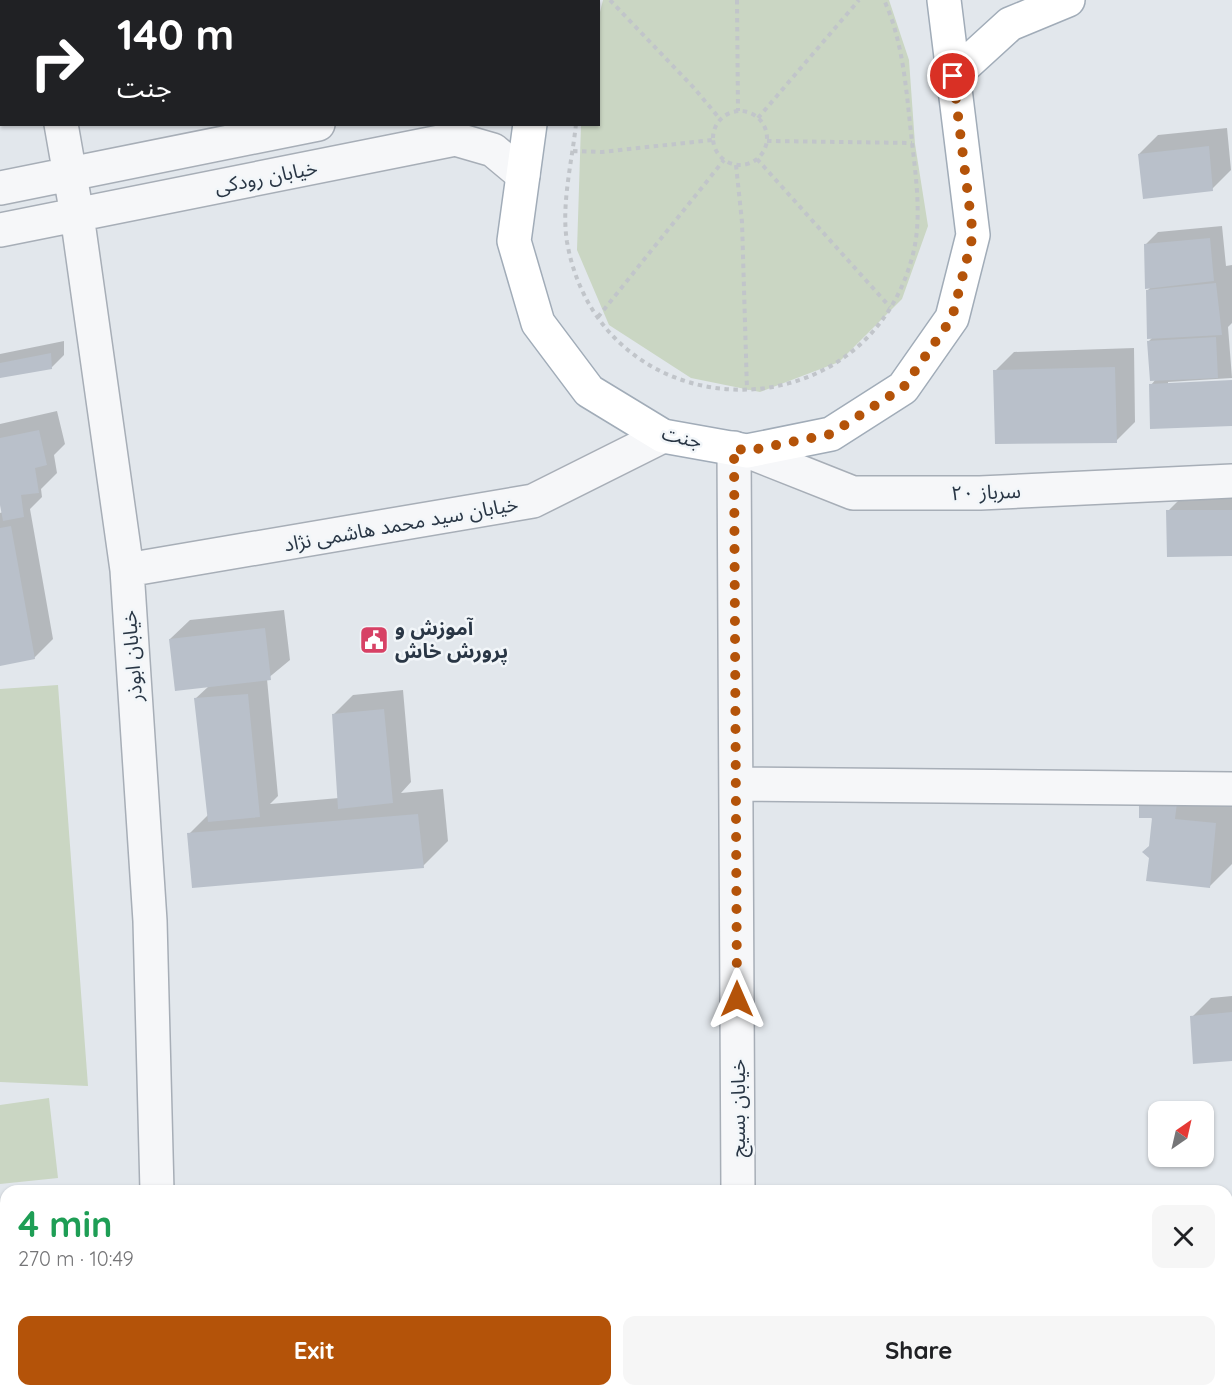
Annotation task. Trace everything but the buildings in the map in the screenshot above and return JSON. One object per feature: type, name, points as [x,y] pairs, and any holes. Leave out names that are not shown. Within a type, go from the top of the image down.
[{"type":"main road","name":"جنت","points":[[530,126],[514,241],[538,323],[590,391],[663,436],[741,450],[831,434],[903,388],[952,318],[973,235],[944,0]]},
{"type":"main road","points":[[953,76],[1010,24],[1056,2],[1068,0]]},
{"type":"street","name":"خیابان ابوذر","points":[[61,126],[77,215],[127,570],[150,921],[157,1185]]},
{"type":"street","name":"خیابان رودکی","points":[[0,188],[308,126]]},
{"type":"street","name":"خیابان رودکی","points":[[0,230],[455,139],[493,150],[523,175]]},
{"type":"street","name":"خیابان سید محمد هاشمی نژاد","points":[[127,570],[533,501],[663,436]]},
{"type":"street","name":"سرباز ۲۰","points":[[741,450],[853,493],[980,493],[1232,481]]},
{"type":"street","name":"خیابان بسیج","points":[[738,1185],[736,784],[741,450]]},
{"type":"street","points":[[736,784],[1232,789]]},
{"type":"path","points":[[610,0],[694,88],[720,119]]},
{"type":"path","points":[[737,0],[738,111]]},
{"type":"path","points":[[758,118],[859,0]]},
{"type":"path","points":[[576,126],[566,210],[567,241],[576,274],[598,317],[612,337],[640,360],[711,388],[747,390],[787,386],[822,373],[864,343],[890,307],[914,251],[918,215],[903,62],[884,0]]},
{"type":"path","points":[[738,111],[751,113],[764,124],[767,141],[757,159],[744,165],[736,165],[724,160],[715,149],[712,140],[713,131],[720,119],[738,111]]},
{"type":"path","points":[[573,151],[602,152],[712,140]]},
{"type":"path","points":[[767,141],[912,143]]},
{"type":"path","points":[[757,159],[890,307]]},
{"type":"path","points":[[598,317],[724,160]]},
{"type":"path","points":[[736,165],[742,222],[747,390]]},
{"type":"green space","points":[[603,0],[889,0],[909,60],[915,144],[928,226],[902,299],[839,362],[760,392],[691,378],[609,325],[577,250],[581,126],[600,126],[600,12]]},
{"type":"green space","points":[[58,685],[88,1086],[0,1082],[0,689]]},
{"type":"green space","points":[[49,1098],[58,1178],[0,1184],[0,1105]]},
{"type":"place","name":"آموزش و پرورش خاش","points":[[374,640]]},
{"type":"route","points":[[737,999],[734,448],[747,451],[831,434],[903,388],[952,318],[973,235],[953,76]]}]
